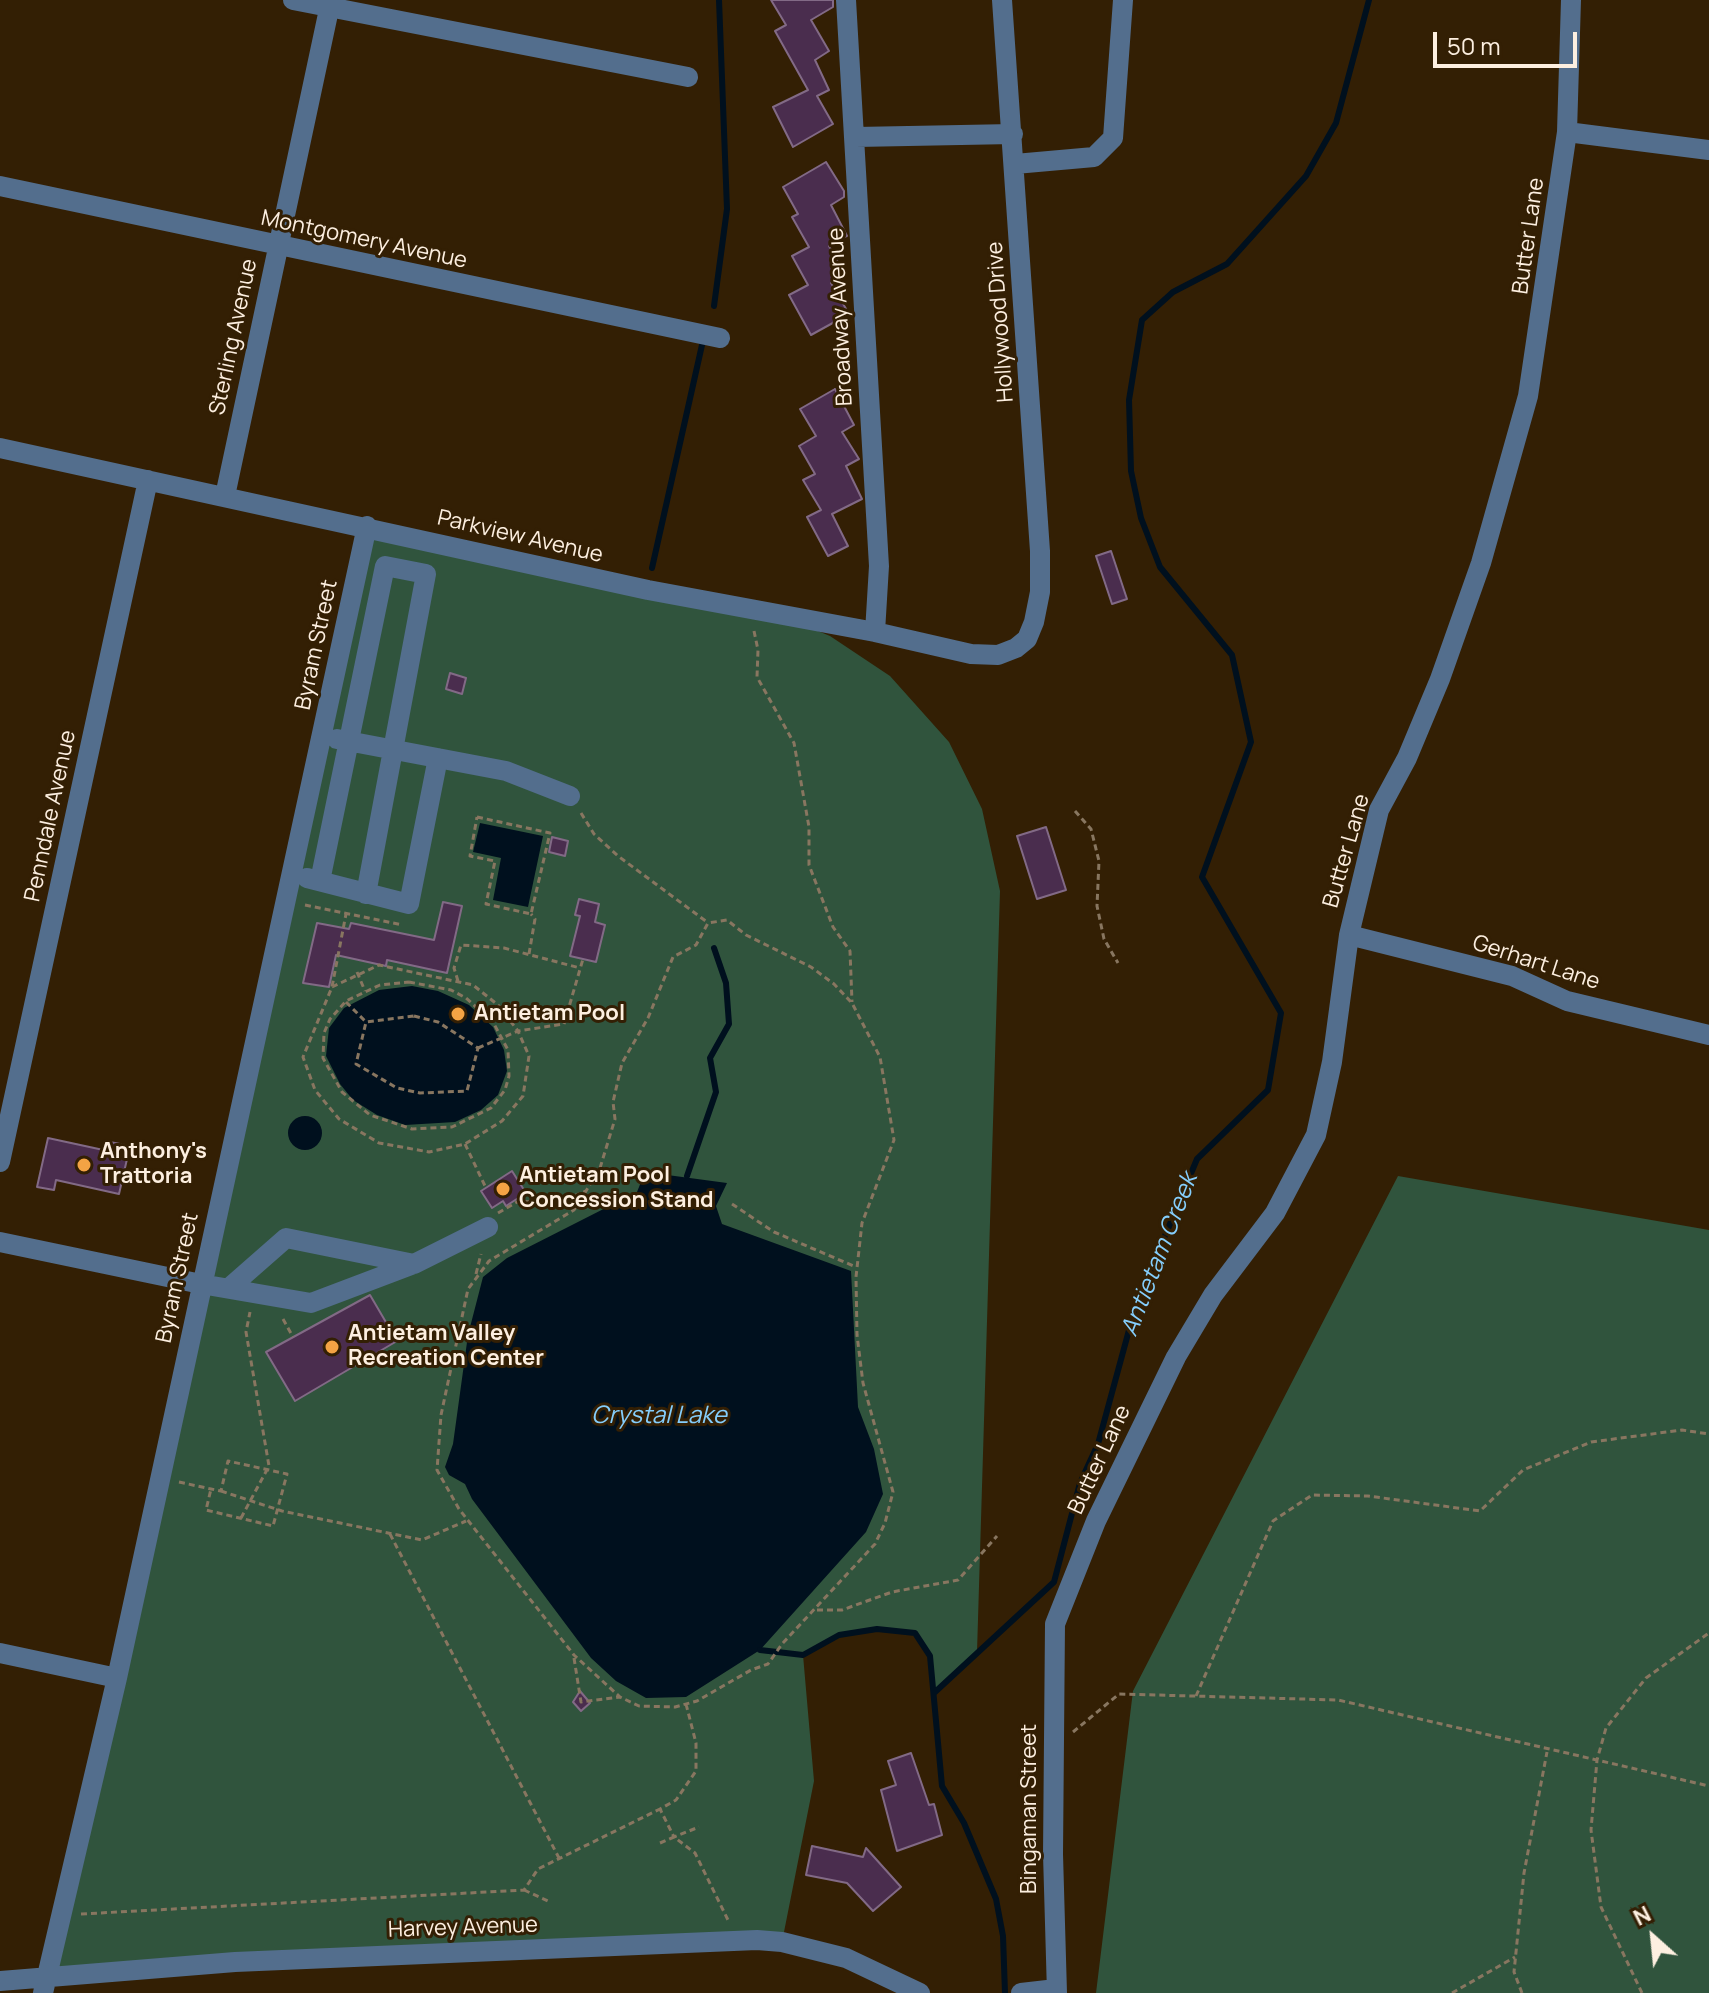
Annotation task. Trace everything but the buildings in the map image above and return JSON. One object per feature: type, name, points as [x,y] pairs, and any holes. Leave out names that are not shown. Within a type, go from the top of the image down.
[{"type":"street","points":[[293,0],[330,4],[688,77]]},
{"type":"street","name":"Broadway Avenue","points":[[846,0],[879,566],[875,632]]},
{"type":"street","name":"Hollywood Drive","points":[[1002,0],[1040,551],[1040,592],[1027,639]]},
{"type":"street","points":[[1015,164],[1094,157],[1113,138],[1115,68],[1123,0]]},
{"type":"street","name":"Butter Lane","points":[[1055,1624],[1096,1521],[1176,1357],[1213,1295],[1275,1213],[1316,1135],[1332,1062],[1349,935],[1379,810],[1407,758],[1440,679],[1481,563],[1528,396],[1567,132],[1571,0]]},
{"type":"street","name":"Sterling Avenue","points":[[225,496],[330,4]]},
{"type":"street","points":[[1567,132],[1709,150]]},
{"type":"street","points":[[856,137],[1013,134]]},
{"type":"street","name":"Montgomery Avenue","points":[[0,186],[277,247],[720,338]]},
{"type":"street","name":"Parkview Avenue","points":[[0,448],[648,590],[875,632],[971,654],[998,655],[1027,639]]},
{"type":"street","name":"Penndale Avenue","points":[[0,1162],[148,480]]},
{"type":"street","name":"Byram Street","points":[[44,1986],[117,1678],[367,526]]},
{"type":"street","points":[[320,881],[385,566],[426,574],[366,894]]},
{"type":"street","points":[[321,736],[506,771],[570,796]]},
{"type":"street","points":[[291,874],[409,904],[438,758]]},
{"type":"street","name":"Gerhart Lane","points":[[1349,935],[1512,976],[1567,1001],[1709,1035]]},
{"type":"street","points":[[0,1242],[201,1284],[311,1303],[414,1264],[488,1227]]},
{"type":"street","points":[[229,1288],[286,1238],[414,1264]]},
{"type":"street","name":"Bingaman Street","points":[[1055,1624],[1056,1991]]},
{"type":"street","points":[[0,1653],[117,1678]]},
{"type":"street","name":"Harvey Avenue","points":[[0,1981],[44,1986],[235,1962],[739,1941],[782,1942],[846,1958],[920,1993]]},
{"type":"street","points":[[1021,1993],[1056,1991]]},
{"type":"path","points":[[748,608],[758,650],[757,677],[794,743],[809,827],[809,865],[833,927],[850,951],[852,1003]]},
{"type":"path","points":[[570,796],[594,834],[618,856],[708,923],[727,920],[746,935],[811,967],[852,1003],[880,1057],[894,1140],[862,1223],[856,1267],[857,1335],[863,1383],[893,1492],[885,1523],[875,1544],[817,1610],[782,1644],[768,1664],[686,1704],[657,1709],[639,1706],[620,1697],[574,1655],[439,1480],[435,1460],[468,1289],[489,1261],[574,1210],[600,1168],[615,1119],[613,1102],[622,1063],[648,1018],[673,957],[696,945],[708,923]]},
{"type":"path","points":[[1075,811],[1091,829],[1099,861],[1097,906],[1104,939],[1118,963]]},
{"type":"path","points":[[529,954],[535,919],[531,914],[486,904],[495,861],[470,856],[477,817],[550,833],[531,914]]},
{"type":"path","points":[[285,901],[406,925],[409,904]]},
{"type":"path","points":[[332,987],[357,972],[379,965],[473,985],[498,1005],[518,1031],[529,1056],[523,1096],[502,1121],[465,1144],[429,1152],[379,1143],[339,1119],[315,1090],[303,1057],[332,987],[346,914]]},
{"type":"path","points":[[458,981],[454,968],[461,945],[529,954],[580,968]]},
{"type":"path","points":[[478,1048],[518,1031],[564,1024],[583,959]]},
{"type":"path","points":[[357,972],[365,991]]},
{"type":"path","points":[[422,983],[424,974]]},
{"type":"path","points":[[392,983],[422,983],[451,990],[477,1006],[503,1038],[509,1076],[505,1090],[491,1108],[452,1127],[412,1129],[370,1115],[342,1092],[323,1058],[324,1033],[330,1019],[346,1001],[392,983]]},
{"type":"path","points":[[346,1001],[366,1022]]},
{"type":"path","points":[[321,1013],[330,1019]]},
{"type":"path","points":[[366,1022],[414,1016],[438,1022],[478,1048]]},
{"type":"path","points":[[366,1022],[356,1064],[397,1088],[420,1093],[467,1091],[478,1048]]},
{"type":"path","points":[[465,1144],[486,1188]]},
{"type":"path","points":[[517,1202],[561,1201],[586,1191]]},
{"type":"path","points":[[500,1203],[503,1210]]},
{"type":"path","points":[[732,1204],[774,1232],[856,1267]]},
{"type":"path","points":[[241,1518],[268,1469],[246,1332],[254,1292]]},
{"type":"path","points":[[1196,1696],[1273,1521],[1312,1495],[1368,1496],[1480,1511],[1523,1470],[1591,1442],[1682,1430],[1709,1434]]},
{"type":"path","points":[[211,1489],[206,1510],[273,1526],[287,1474],[228,1461],[221,1491]]},
{"type":"path","points":[[159,1478],[254,1499],[277,1509],[422,1540],[468,1520]]},
{"type":"path","points":[[390,1534],[559,1858]]},
{"type":"path","points":[[817,1610],[842,1610],[892,1592],[958,1580],[997,1536]]},
{"type":"path","points":[[1642,1993],[1601,1907],[1591,1830],[1597,1760],[1606,1728],[1646,1678],[1709,1633]]},
{"type":"path","points":[[574,1655],[581,1702],[620,1697]]},
{"type":"path","points":[[1054,1747],[1119,1694],[1338,1700],[1709,1786]]},
{"type":"path","points":[[524,1890],[538,1869],[676,1800],[696,1771],[696,1743],[686,1704]]},
{"type":"path","points":[[1522,1993],[1514,1972],[1524,1873],[1547,1752]]},
{"type":"path","points":[[660,1809],[674,1837],[695,1853],[739,1941]]},
{"type":"path","points":[[660,1843],[699,1827]]},
{"type":"path","points":[[79,1915],[524,1890],[548,1901]]},
{"type":"path","points":[[1452,1993],[1516,1956]]},
{"type":"green space","points":[[367,526],[772,612],[830,636],[890,676],[949,742],[982,809],[1000,891],[977,1652],[934,1693],[930,1656],[915,1633],[877,1629],[839,1635],[803,1655],[814,1781],[782,1942],[46,1979]]},
{"type":"green space","points":[[1398,1176],[1709,1230],[1709,1993],[1096,1993],[1133,1691]]},
{"type":"water","points":[[480,823],[543,836],[528,907],[493,900],[501,858],[473,852]]},
{"type":"water","points":[[412,986],[438,991],[469,1005],[493,1027],[504,1050],[507,1071],[498,1095],[481,1110],[455,1122],[405,1125],[377,1115],[353,1100],[340,1084],[326,1056],[329,1028],[344,1008],[379,990]]},
{"type":"water","points":[[305,1116],[317,1121],[322,1133],[317,1145],[305,1150],[293,1145],[288,1133],[293,1121]]},
{"type":"water","name":"Crystal Lake","points":[[645,1172],[727,1183],[716,1206],[722,1224],[851,1271],[858,1407],[874,1449],[883,1494],[866,1532],[760,1650],[686,1697],[646,1698],[616,1681],[591,1658],[472,1499],[465,1484],[449,1475],[445,1467],[453,1444],[468,1335],[483,1277],[507,1258],[637,1192]]},
{"type":"waterway","points":[[714,306],[727,209],[719,0]]},
{"type":"waterway","name":"Antietam Creek","points":[[934,1693],[1054,1582],[1080,1483],[1098,1444],[1135,1308],[1197,1159],[1268,1090],[1281,1013],[1202,877],[1251,742],[1232,655],[1160,567],[1141,518],[1131,471],[1129,400],[1142,320],[1173,292],[1227,264],[1306,176],[1336,123],[1369,0]]},
{"type":"waterway","points":[[652,568],[702,345]]},
{"type":"waterway","points":[[687,1176],[716,1092],[710,1058],[729,1024],[726,983],[714,948]]},
{"type":"waterway","name":"Antietam Creek","points":[[760,1650],[803,1655],[839,1635],[877,1629],[915,1633],[930,1656],[942,1786],[964,1823],[996,1899],[1003,1936],[1005,1993]]},
{"type":"place","name":"Antietam Pool","points":[[458,1014]]},
{"type":"place","name":"Anthony's Trattoria","points":[[84,1165]]},
{"type":"place","name":"Antietam Pool Concession Stand","points":[[503,1189]]},
{"type":"place","name":"Antietam Valley Recreation Center","points":[[332,1347]]}]
